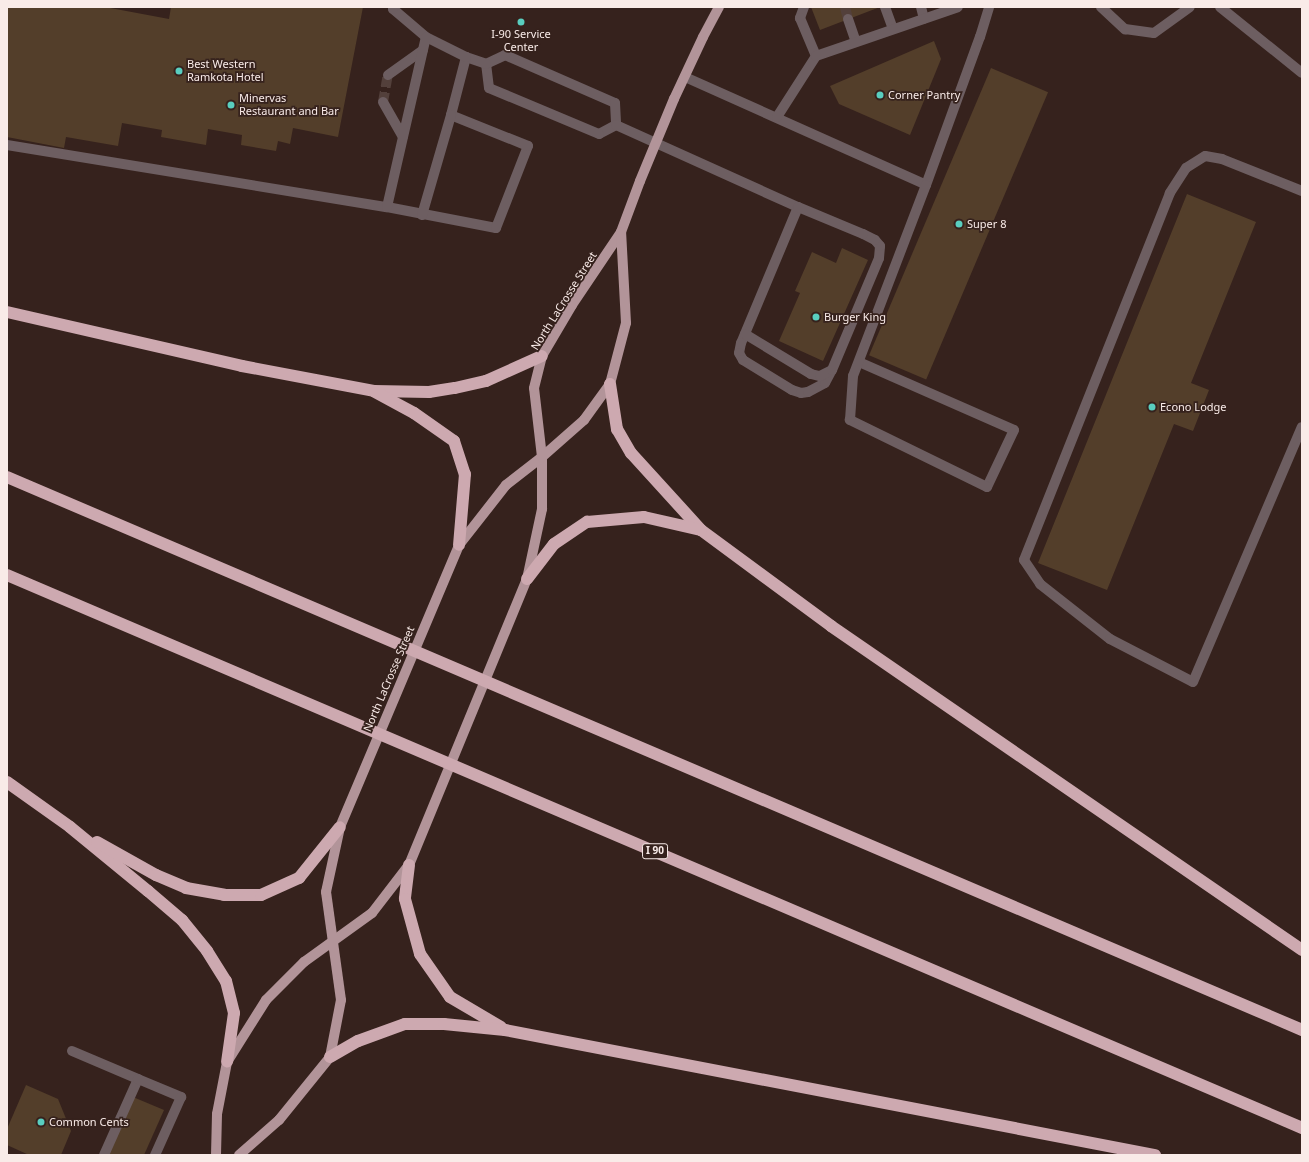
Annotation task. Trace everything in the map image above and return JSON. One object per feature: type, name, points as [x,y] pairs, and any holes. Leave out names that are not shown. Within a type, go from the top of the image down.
[{"type":"highway","points":[[7,312],[242,366],[374,392],[429,392],[455,388],[486,381],[542,356]]},
{"type":"highway","points":[[610,384],[617,428],[631,453],[701,530],[838,630],[1302,950]]},
{"type":"highway","points":[[374,392],[414,413],[454,441],[465,474],[459,546]]},
{"type":"highway","points":[[7,477],[1302,1030]]},
{"type":"highway","points":[[527,579],[554,544],[588,522],[644,517],[701,530]]},
{"type":"highway","name":"I 90","points":[[7,574],[1302,1128]]},
{"type":"highway","points":[[7,782],[70,827],[182,920],[207,951],[226,981],[234,1013],[227,1062]]},
{"type":"highway","points":[[70,827],[156,875],[186,888],[224,895],[261,895],[300,878],[340,827]]},
{"type":"highway","points":[[409,866],[405,899],[420,954],[450,997],[505,1030]]},
{"type":"highway","points":[[330,1057],[358,1041],[381,1031],[405,1024],[444,1024],[505,1030],[1155,1155]]},
{"type":"main road","name":"North LaCrosse Street","points":[[216,1155],[217,1114],[227,1062],[266,1000],[304,962],[334,942],[372,913],[409,866],[527,579],[542,509],[542,457],[534,388],[542,356],[572,305],[621,232],[638,186],[684,77],[719,7]]},
{"type":"main road","name":"North LaCrosse Street","points":[[239,1155],[279,1120],[330,1057],[340,1000],[334,942],[326,892],[340,827],[459,546],[506,485],[542,457],[584,420],[610,384],[626,323],[621,232]]},
{"type":"street","points":[[393,7],[393,9],[426,37],[466,57],[486,64],[505,55],[615,103],[616,125]]},
{"type":"street","points":[[804,7],[800,18],[816,56]]},
{"type":"street","points":[[886,7],[893,30]]},
{"type":"street","points":[[921,7],[924,19]]},
{"type":"street","points":[[776,117],[816,56],[958,7]]},
{"type":"street","points":[[859,362],[1014,430],[987,487],[850,420],[853,376],[926,185],[990,7]]},
{"type":"street","points":[[1101,7],[1125,29],[1154,33],[1190,7]]},
{"type":"street","points":[[1220,7],[1302,73]]},
{"type":"street","points":[[848,19],[856,42]]},
{"type":"street","points":[[387,207],[426,37]]},
{"type":"street","points":[[388,75],[422,50]]},
{"type":"street","points":[[422,215],[466,57]]},
{"type":"street","points":[[486,64],[489,88],[599,134],[616,125]]},
{"type":"street","points":[[684,77],[926,185]]},
{"type":"street","points":[[382,102],[403,137]]},
{"type":"street","points":[[7,145],[387,207],[422,215],[496,228],[528,146],[451,115]]},
{"type":"street","points":[[616,125],[798,207],[863,234],[875,240],[880,246],[879,258],[832,370],[825,383],[808,392],[801,393],[792,390],[743,360],[739,353],[745,334],[798,207]]},
{"type":"street","points":[[1302,191],[1222,159],[1205,156],[1186,168],[1170,193],[1024,560],[1040,584],[1110,639],[1193,682],[1302,427]]},
{"type":"street","points":[[745,334],[811,374],[820,376],[832,370]]},
{"type":"street","points":[[72,1051],[181,1096],[155,1155]]},
{"type":"street","points":[[104,1155],[138,1079]]},
{"type":"building","name":"Best Western Ramkota Hotel","points":[[7,7],[105,7],[169,19],[171,7],[363,7],[338,137],[293,128],[290,144],[278,141],[276,151],[241,145],[242,135],[208,129],[206,145],[161,137],[162,130],[122,123],[118,146],[66,137],[64,148],[7,137]]},
{"type":"building","points":[[811,7],[880,7],[820,30]]},
{"type":"building","name":"Corner Pantry","points":[[934,41],[941,59],[910,135],[839,104],[830,86]]},
{"type":"building","name":"Super 8","points":[[991,68],[1048,92],[926,379],[869,355]]},
{"type":"building","name":"Econo Lodge","points":[[1187,194],[1256,222],[1191,383],[1209,390],[1193,431],[1174,424],[1107,590],[1038,563]]},
{"type":"building","name":"Burger King","points":[[842,248],[868,260],[823,361],[779,341],[800,293],[795,291],[812,252],[836,263]]},
{"type":"building","points":[[26,1085],[58,1099],[71,1131],[61,1155],[29,1155],[7,1145],[7,1129]]},
{"type":"building","points":[[133,1097],[164,1110],[144,1155],[108,1155]]},
{"type":"tunnel","points":[[845,7],[848,19]]},
{"type":"tunnel","points":[[383,102],[388,75]]},
{"type":"place","name":"I-90 Service Center","points":[[521,22]]},
{"type":"place","name":"Best Western Ramkota Hotel","points":[[179,71]]},
{"type":"place","name":"Corner Pantry","points":[[880,95]]},
{"type":"place","name":"Minervas Restaurant and Bar","points":[[231,105]]},
{"type":"place","name":"Super 8","points":[[959,224]]},
{"type":"place","name":"Burger King","points":[[816,317]]},
{"type":"place","name":"Econo Lodge","points":[[1152,407]]},
{"type":"place","name":"Common Cents","points":[[41,1122]]}]
